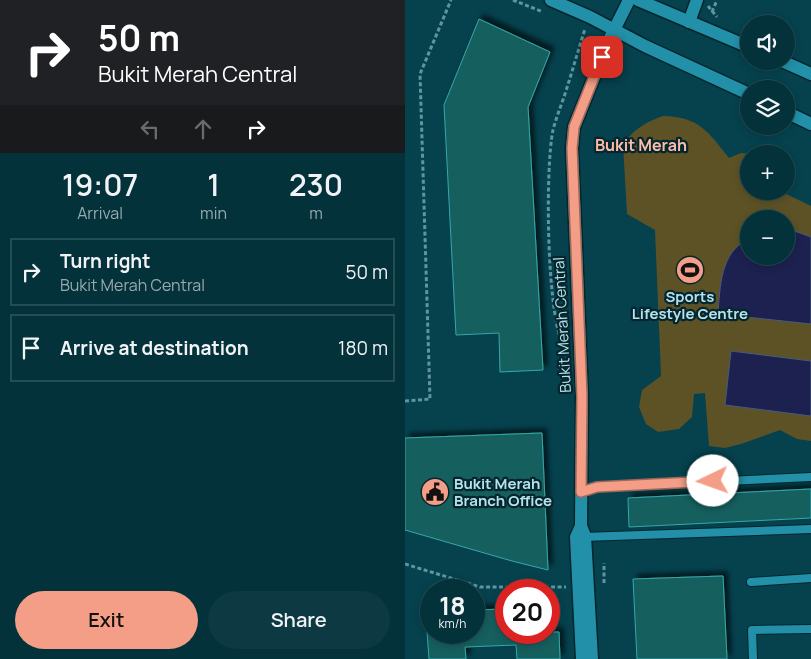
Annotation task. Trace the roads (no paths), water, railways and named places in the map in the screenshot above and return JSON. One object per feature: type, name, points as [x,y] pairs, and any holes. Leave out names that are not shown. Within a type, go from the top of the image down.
[{"type":"street","points":[[551,0],[740,90]]},
{"type":"street","name":"Bukit Merah Central","points":[[592,659],[582,564],[582,396],[572,148],[574,127],[614,30],[629,0]]},
{"type":"street","points":[[638,0],[740,43]]},
{"type":"street","points":[[689,22],[697,0]]},
{"type":"street","points":[[795,67],[811,74]]},
{"type":"street","points":[[795,116],[811,124]]},
{"type":"street","name":"Bukit Merah Central","points":[[582,564],[579,587],[582,659]]},
{"type":"lane","points":[[581,492],[597,487],[811,477]]},
{"type":"lane","points":[[581,533],[811,530]]},
{"type":"lane","points":[[751,582],[811,578]]},
{"type":"lane","points":[[753,659],[752,630],[811,629]]},
{"type":"place","name":"Sports Lifestyle Centre","points":[[690,270]]},
{"type":"place","name":"Bukit Merah Branch Office","points":[[435,492]]},
{"type":"district","name":"Bukit Merah","points":[[641,145]]}]
